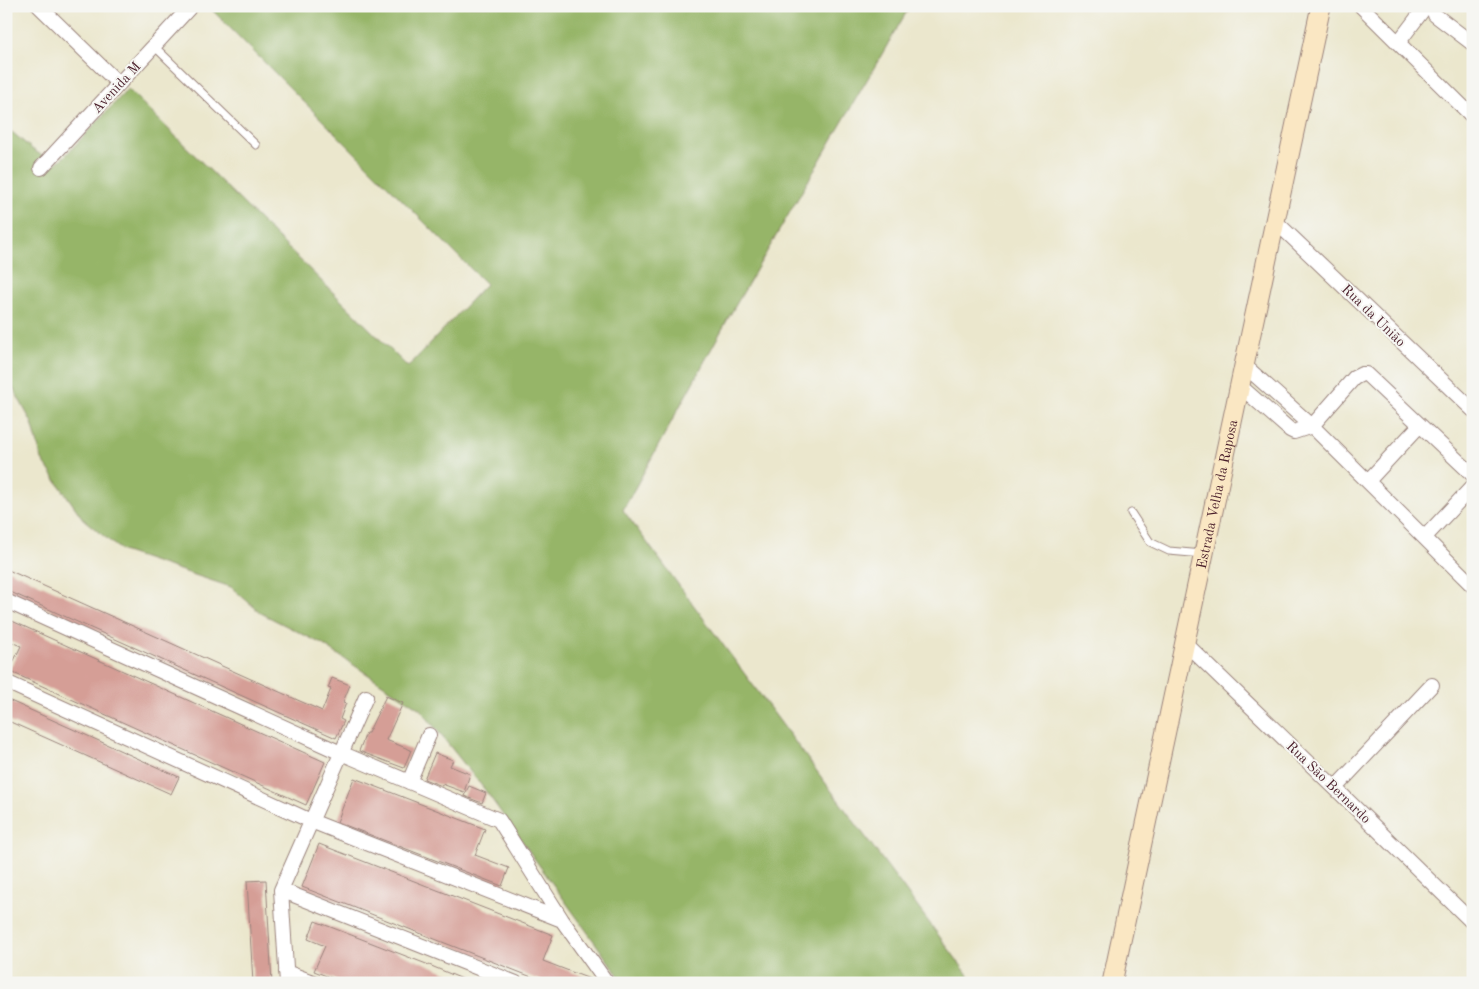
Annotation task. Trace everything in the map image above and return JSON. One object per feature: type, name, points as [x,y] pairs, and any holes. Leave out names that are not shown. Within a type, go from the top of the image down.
[{"type":"street","points":[[39,6],[119,84]]},
{"type":"street","name":"Avenida M","points":[[41,168],[191,6]]},
{"type":"street","name":"Estrada Velha da Raposa","points":[[1112,983],[1321,6]]},
{"type":"street","points":[[1360,6],[1473,117]]},
{"type":"street","points":[[1398,43],[1430,11],[1473,44]]},
{"type":"street","name":"Rua da União","points":[[1275,221],[1473,410]]},
{"type":"street","points":[[1245,366],[1312,426],[1473,586]]},
{"type":"street","points":[[1240,386],[1294,432],[1312,426],[1354,378],[1362,374],[1369,376],[1473,475]]},
{"type":"street","points":[[1368,482],[1420,425]]},
{"type":"street","points":[[1424,537],[1473,486]]},
{"type":"street","points":[[6,601],[341,753],[499,820],[562,920],[607,983]]},
{"type":"street","name":"Rua São Bernardo","points":[[1184,642],[1473,923]]},
{"type":"street","points":[[6,682],[311,821],[562,920]]},
{"type":"street","points":[[1335,788],[1432,685]]},
{"type":"street","points":[[315,983],[287,977],[281,890],[366,697]]},
{"type":"street","points":[[410,782],[429,735]]},
{"type":"street","points":[[281,890],[516,983]]},
{"type":"lane","points":[[154,46],[256,145]]},
{"type":"lane","points":[[1131,513],[1150,542],[1169,551],[1203,554]]},
{"type":"green space","points":[[217,6],[910,6],[730,315],[623,510],[974,983],[624,983],[485,790],[420,709],[322,644],[261,613],[231,587],[122,551],[83,519],[42,460],[32,423],[12,386],[6,382],[6,133],[12,132],[32,149],[55,164],[65,156],[128,89],[408,367],[486,284],[213,11]]},
{"type":"building","points":[[6,569],[322,711],[331,689],[328,688],[332,678],[350,685],[343,702],[346,703],[340,719],[344,721],[336,738],[6,590]]},
{"type":"building","points":[[12,621],[325,762],[306,805],[9,671],[21,646],[6,640],[6,633]]},
{"type":"building","points":[[386,696],[403,703],[386,740],[411,750],[404,768],[359,751],[366,733],[368,733]]},
{"type":"building","points":[[6,699],[179,777],[171,794],[6,720]]},
{"type":"building","points":[[435,753],[453,760],[450,766],[470,774],[464,792],[424,779]]},
{"type":"building","points":[[354,778],[485,829],[475,855],[509,868],[502,886],[337,822]]},
{"type":"building","points":[[469,786],[486,793],[482,803],[464,796]]},
{"type":"building","points":[[319,844],[553,935],[543,961],[596,983],[547,983],[302,887]]},
{"type":"building","points":[[266,880],[272,983],[253,983],[247,881]]},
{"type":"building","points":[[315,921],[472,983],[344,983],[314,971],[325,946],[308,939]]}]
